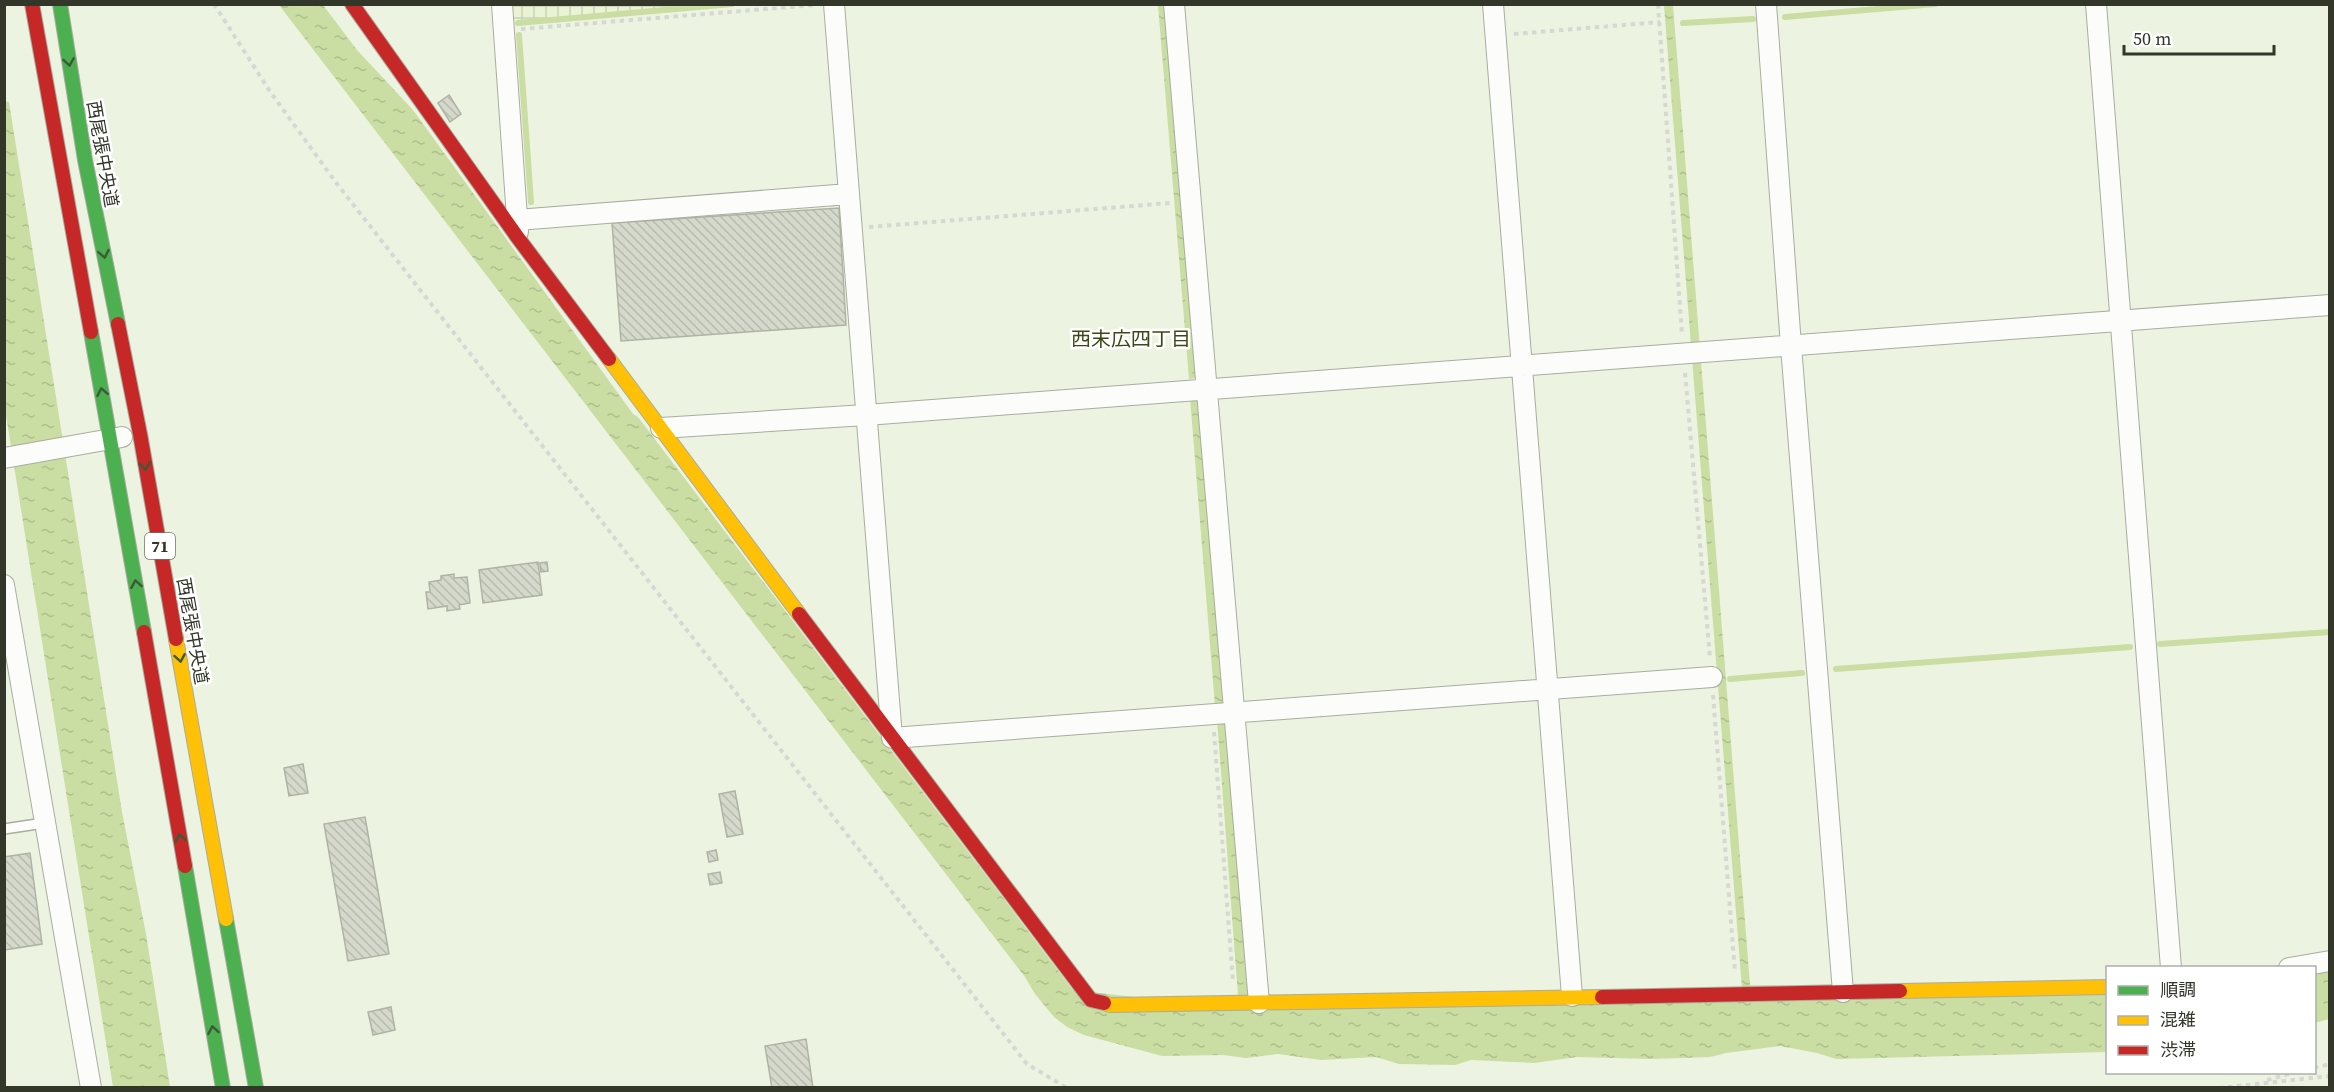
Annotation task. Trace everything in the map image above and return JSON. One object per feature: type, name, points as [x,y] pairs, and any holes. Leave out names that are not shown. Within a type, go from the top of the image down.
[{"type":"street","name":"71","points":[[32,4],[111,439],[223,1088]]},
{"type":"street","name":"西尾張中央道","points":[[60,4],[85,160],[140,434],[256,1088]]},
{"type":"street","points":[[352,4],[661,428],[1091,1000],[1110,1005],[1237,1004],[2106,987]]},
{"type":"street","points":[[502,4],[518,229]]},
{"type":"street","points":[[834,4],[892,738]]},
{"type":"street","points":[[1174,4],[1234,712],[1256,1003]]},
{"type":"street","points":[[1493,4],[1572,996]]},
{"type":"street","points":[[1766,4],[1843,992]]},
{"type":"street","points":[[2097,4],[2171,966]]},
{"type":"street","points":[[518,229],[849,194]]},
{"type":"street","points":[[661,428],[866,415],[1207,387],[2330,305]]},
{"type":"street","points":[[4,458],[140,434]]},
{"type":"street","points":[[4,585],[91,1088]]},
{"type":"street","points":[[892,738],[1712,677]]},
{"type":"street","points":[[2301,966],[2330,961]]},
{"type":"lane","points":[[4,829],[44,823]]},
{"type":"path","points":[[214,4],[269,90],[334,180],[1027,1064],[1067,1088]]},
{"type":"path","points":[[504,30],[825,4]]},
{"type":"path","points":[[1658,4],[1691,353],[1712,677],[1738,994]]},
{"type":"path","points":[[1496,36],[1660,22]]},
{"type":"path","points":[[851,229],[1170,203]]},
{"type":"path","points":[[2255,1083],[2289,1074]]},
{"type":"path","points":[[2218,1088],[2330,1076]]},
{"type":"shaded area","points":[[511,4],[705,5],[512,22]]},
{"type":"water","points":[[279,5],[323,5],[357,50],[413,110],[633,414],[638,417],[1073,990],[1239,1009],[1217,719],[1225,718],[1246,973],[1251,974],[1253,1009],[1743,1001],[1664,5],[1673,5],[1750,985],[2106,995],[2106,1052],[1836,1059],[1780,1046],[1710,1057],[1651,1059],[1577,1057],[1534,1063],[1471,1060],[1455,1065],[1399,1064],[1376,1057],[1321,1060],[1278,1054],[1246,1058],[1223,1055],[1162,1056],[1084,1035],[1067,1027],[1054,1017],[1035,994],[1025,977]]},
{"type":"water","points":[[1158,5],[1167,5],[1198,378],[1189,379]]},
{"type":"water","points":[[4,101],[9,102],[122,812],[146,934],[170,1087],[113,1087],[5,409]]},
{"type":"water","points":[[1190,398],[1198,398],[1223,706],[1215,706]]},
{"type":"water","points":[[2329,970],[2329,1019],[2316,1023],[2316,973]]},
{"type":"building","points":[[449,95],[461,114],[450,122],[438,103]]},
{"type":"building","points":[[839,208],[846,325],[621,341],[612,223]]},
{"type":"building","points":[[538,562],[542,595],[483,603],[479,570]]},
{"type":"building","points":[[547,562],[548,571],[541,572],[540,563]]},
{"type":"building","points":[[454,574],[454,578],[467,577],[470,603],[459,605],[460,609],[447,611],[447,606],[428,609],[426,592],[430,592],[429,582],[441,580],[441,576]]},
{"type":"building","points":[[303,764],[308,793],[289,796],[284,768]]},
{"type":"building","points":[[735,791],[743,834],[727,837],[719,794]]},
{"type":"building","points":[[365,817],[389,954],[348,961],[324,824]]},
{"type":"building","points":[[716,850],[718,860],[709,862],[707,852]]},
{"type":"building","points":[[30,853],[42,944],[4,950],[4,857]]},
{"type":"building","points":[[720,872],[722,883],[710,885],[708,874]]},
{"type":"building","points":[[391,1007],[395,1030],[373,1035],[368,1012]]},
{"type":"building","points":[[806,1039],[813,1088],[772,1088],[765,1046]]},
{"type":"waterway","points":[[518,23],[732,4]]},
{"type":"waterway","points":[[1785,17],[1935,4]]},
{"type":"waterway","points":[[1683,23],[1753,19]]},
{"type":"waterway","points":[[519,35],[531,202]]},
{"type":"waterway","points":[[2160,644],[2330,632]]},
{"type":"waterway","points":[[1836,669],[2130,647]]},
{"type":"waterway","points":[[1730,679],[1802,673]]},
{"type":"traffic: fast","points":[[60,4],[85,160],[118,324]]},
{"type":"traffic: fast","points":[[91,332],[144,632]]},
{"type":"traffic: fast","points":[[185,866],[223,1088]]},
{"type":"traffic: fast","points":[[226,919],[256,1088]]},
{"type":"traffic: slow","points":[[609,359],[799,614]]},
{"type":"traffic: slow","points":[[176,639],[226,919]]},
{"type":"traffic: slow","points":[[1900,991],[2106,987]]},
{"type":"traffic: slow","points":[[1104,1003],[1110,1005],[1602,997]]},
{"type":"traffic: jam","points":[[32,4],[91,332]]},
{"type":"traffic: jam","points":[[352,4],[518,238],[609,359]]},
{"type":"traffic: jam","points":[[118,324],[176,639]]},
{"type":"traffic: jam","points":[[799,614],[1091,1000],[1104,1003]]},
{"type":"traffic: jam","points":[[144,632],[185,866]]},
{"type":"traffic: jam","points":[[1602,997],[1900,991]]},
{"type":"district","name":"西末広四丁目","points":[[1131,339]]}]
